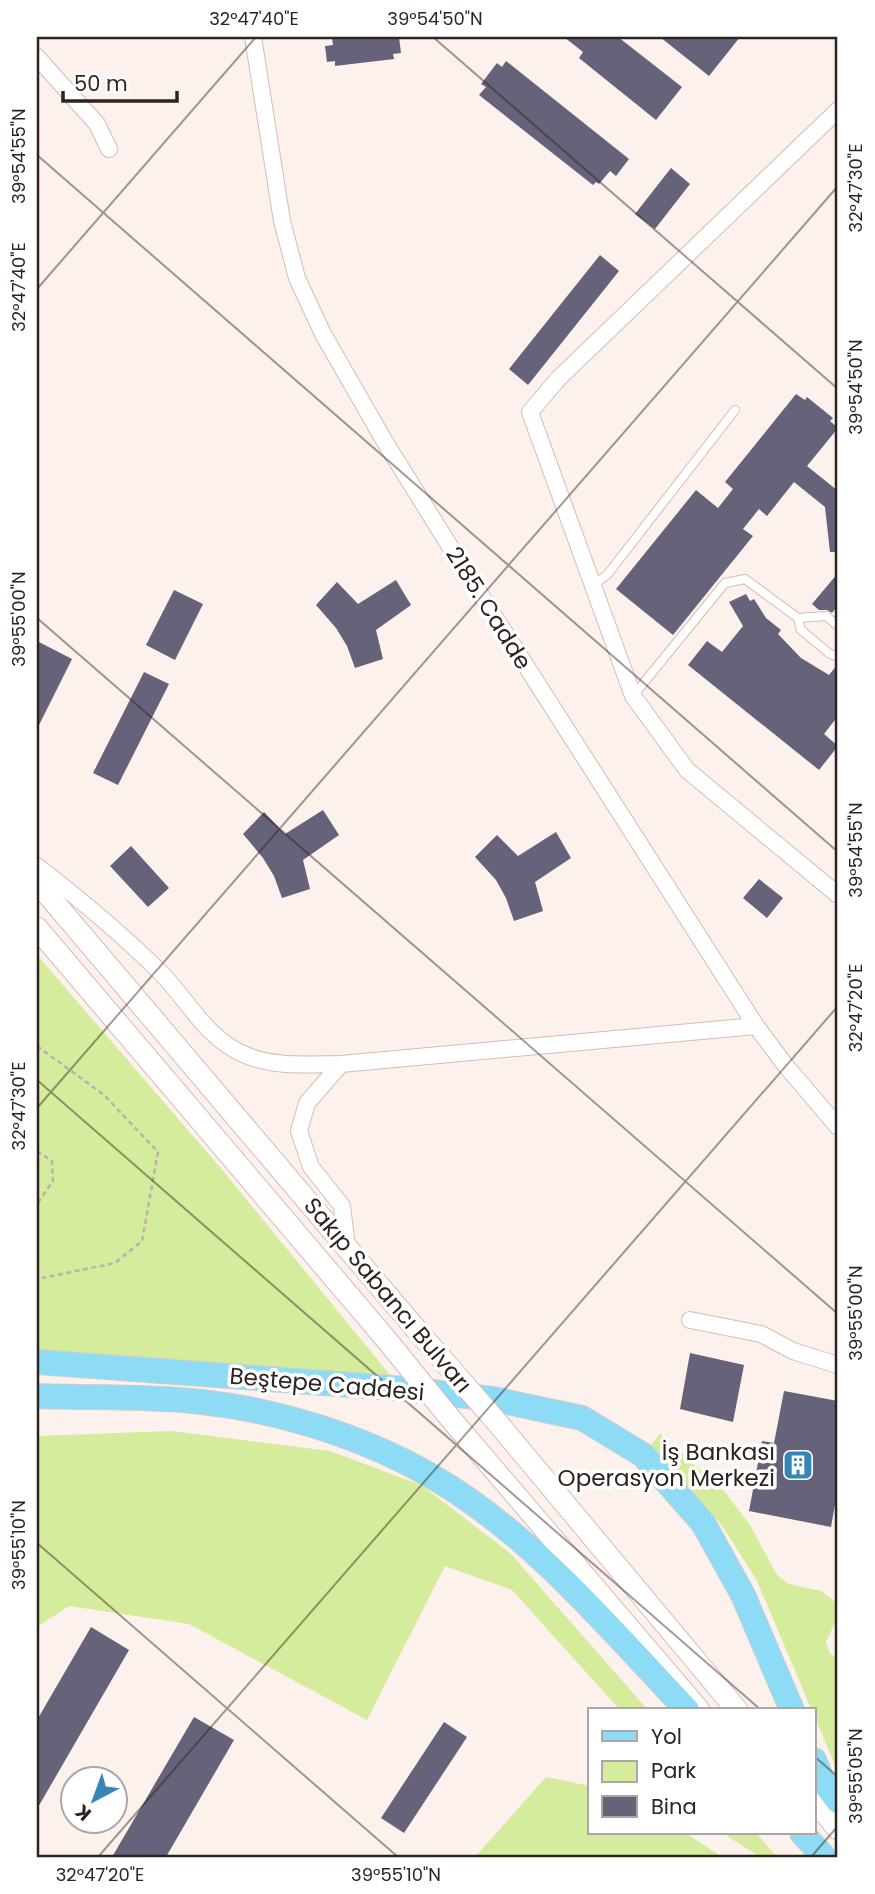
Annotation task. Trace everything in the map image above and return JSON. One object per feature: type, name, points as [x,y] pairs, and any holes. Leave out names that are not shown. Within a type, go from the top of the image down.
[{"type":"main road","name":"Sakıp Sabancı Bulvarı","points":[[37,882],[496,1421],[735,1708]]},
{"type":"main road","name":"Sakıp Sabancı Bulvarı","points":[[37,928],[697,1708]]},
{"type":"main road","name":"Beştepe Caddesi","points":[[37,1362],[406,1389],[493,1399],[582,1418],[643,1455],[703,1523],[743,1595],[791,1708]]},
{"type":"main road","name":"Beştepe Caddesi","points":[[37,1396],[200,1402],[251,1410],[349,1437],[395,1457],[439,1480],[496,1521],[586,1604],[685,1708]]},
{"type":"main road","points":[[816,1765],[822,1780],[838,1801]]},
{"type":"main road","points":[[816,1802],[838,1829]]},
{"type":"street","name":"2185. Cadde","points":[[253,37],[282,221],[298,278],[323,334],[385,442],[459,561],[756,1026],[838,1127]]},
{"type":"street","points":[[37,57],[97,124],[109,149]]},
{"type":"street","points":[[838,110],[558,379],[530,412],[634,696],[687,770],[838,895]]},
{"type":"street","points":[[37,866],[124,936],[169,981],[208,1031],[240,1053],[277,1065],[341,1064],[756,1026]]},
{"type":"street","points":[[341,1064],[307,1103],[299,1131],[312,1167],[342,1206],[347,1246]]},
{"type":"street","points":[[690,1320],[761,1335],[793,1352],[838,1365]]},
{"type":"lane","points":[[593,585],[607,575],[735,410]]},
{"type":"lane","points":[[634,696],[725,583],[745,579],[798,618],[801,630],[830,654],[838,657]]},
{"type":"lane","points":[[798,618],[826,616],[838,626]]},
{"type":"path","points":[[37,1046],[104,1095],[158,1152],[142,1241],[115,1263],[37,1279]]},
{"type":"path","points":[[37,1151],[52,1161],[53,1181],[37,1204]]},
{"type":"green space","points":[[37,955],[224,1172],[390,1375],[37,1357]]},
{"type":"green space","points":[[172,1431],[330,1451],[421,1485],[510,1553],[646,1708],[618,1708],[512,1590],[445,1566],[367,1720],[189,1624],[69,1606],[37,1627],[37,1436]]},
{"type":"green space","points":[[660,1434],[725,1492],[750,1525],[777,1575],[789,1584],[821,1591],[837,1603],[838,1616],[826,1642],[830,1653],[838,1659],[838,1772],[816,1720],[816,1708],[811,1708],[756,1579],[723,1527],[650,1446]]},
{"type":"green space","points":[[546,1777],[588,1786],[588,1834],[687,1834],[722,1857],[475,1857]]},
{"type":"green space","points":[[727,1834],[757,1834],[777,1857],[760,1857]]},
{"type":"building","points":[[332,37],[399,37],[401,53],[393,54],[394,59],[335,66],[335,61],[327,62],[325,46],[333,45]]},
{"type":"building","points":[[564,37],[618,37],[682,87],[656,120],[579,58],[583,52]]},
{"type":"building","points":[[660,37],[740,37],[709,76]]},
{"type":"building","points":[[506,61],[629,159],[616,176],[610,171],[599,184],[596,182],[593,185],[479,95],[486,87],[481,84],[497,63],[502,67]]},
{"type":"building","points":[[671,168],[690,184],[655,229],[635,214]]},
{"type":"building","points":[[600,255],[619,271],[528,385],[509,369]]},
{"type":"building","points":[[796,394],[805,400],[807,397],[833,418],[830,421],[838,428],[807,466],[838,491],[838,552],[830,552],[825,507],[794,482],[767,516],[759,509],[743,529],[753,536],[673,635],[616,589],[696,490],[718,508],[733,489],[725,482]]},
{"type":"building","points":[[838,573],[838,605],[832,613],[819,610],[812,604]]},
{"type":"building","points":[[396,580],[411,605],[376,630],[383,659],[355,668],[347,646],[336,628],[316,605],[337,582],[358,604]]},
{"type":"building","points":[[174,590],[203,604],[175,660],[146,645]]},
{"type":"building","points":[[746,594],[750,601],[754,599],[766,618],[781,630],[778,634],[801,658],[829,675],[838,664],[838,716],[824,734],[838,746],[819,770],[688,665],[707,641],[722,652],[743,626],[729,602]]},
{"type":"building","points":[[37,641],[72,659],[37,729]]},
{"type":"building","points":[[144,672],[169,684],[118,785],[93,773]]},
{"type":"building","points":[[323,810],[339,835],[303,860],[310,889],[282,898],[274,876],[243,834],[264,812],[285,834]]},
{"type":"building","points":[[556,832],[571,858],[535,882],[543,911],[514,921],[496,880],[475,857],[497,835],[518,856]]},
{"type":"building","points":[[131,846],[169,888],[148,907],[110,866]]},
{"type":"building","points":[[759,879],[783,898],[767,918],[743,898]]},
{"type":"building","points":[[690,1353],[744,1365],[733,1422],[680,1409]]},
{"type":"building","name":"İş Bankası Operasyon Merkezi","points":[[784,1391],[838,1401],[838,1488],[831,1527],[749,1511],[762,1441],[774,1443]]},
{"type":"building","points":[[91,1627],[129,1650],[63,1764],[60,1764],[60,1769],[37,1809],[37,1720]]},
{"type":"building","points":[[194,1717],[234,1740],[166,1857],[112,1857],[125,1834],[130,1834],[130,1826]]},
{"type":"building","points":[[444,1722],[467,1737],[404,1833],[381,1818]]},
{"type":"place","name":"İş Bankası Operasyon Merkezi","points":[[798,1465]]}]
